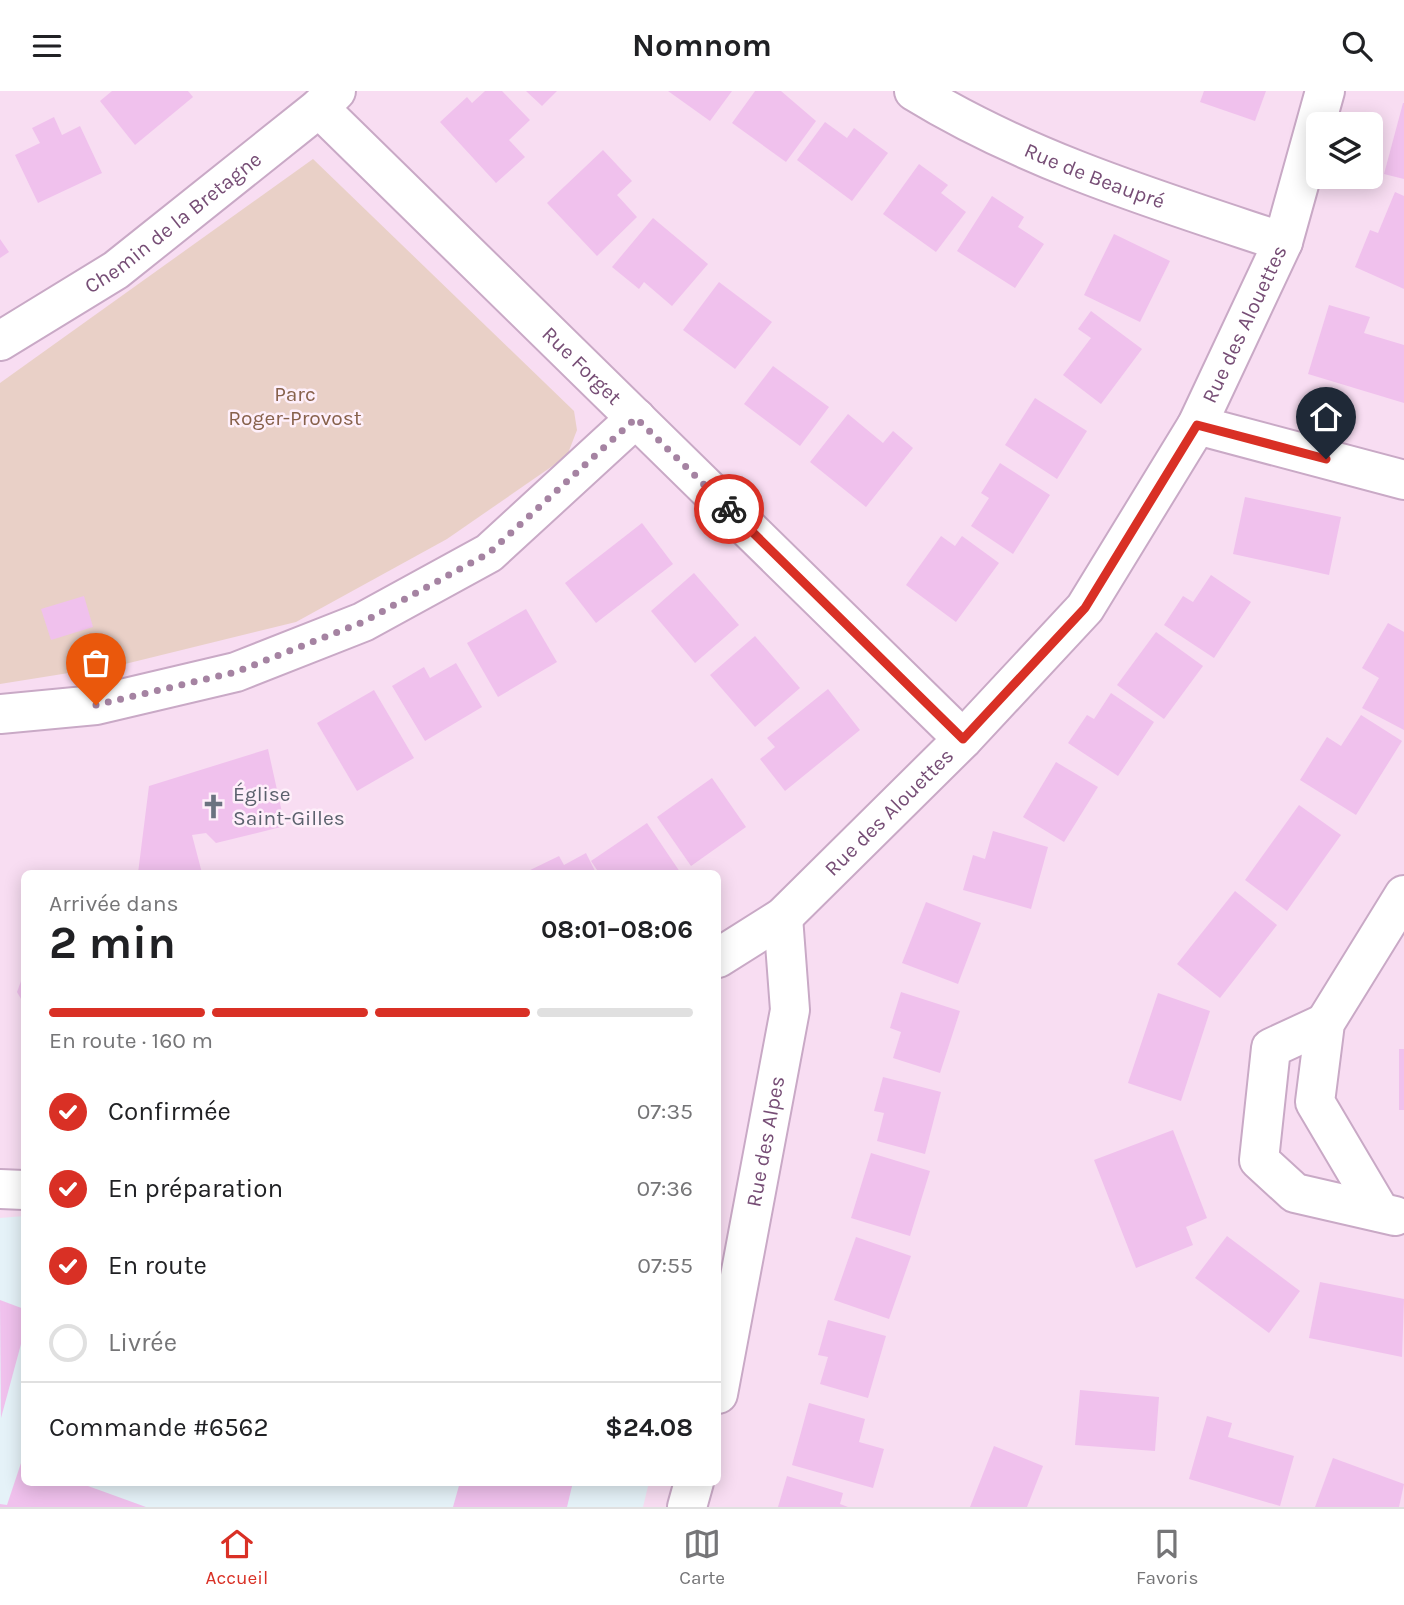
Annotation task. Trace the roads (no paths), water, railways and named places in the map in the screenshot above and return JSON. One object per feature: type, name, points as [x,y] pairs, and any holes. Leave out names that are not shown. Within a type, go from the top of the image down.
[{"type":"street","name":"Rue de Beaupré","points":[[914,91],[954,116],[1096,179],[1283,242]]},
{"type":"street","name":"Rue des Alouettes","points":[[721,956],[783,917],[963,739],[1085,608],[1197,425],[1283,242],[1325,91]]},
{"type":"street","name":"Chemin de la Bretagne","points":[[0,341],[116,270],[327,99]]},
{"type":"street","name":"Rue Forget","points":[[327,99],[636,418],[963,739]]},
{"type":"street","points":[[0,714],[96,705],[236,672],[363,622],[489,553],[636,418]]},
{"type":"street","points":[[1197,425],[1404,480]]},
{"type":"street","points":[[1392,1215],[1315,1102],[1325,1023],[1404,895]]},
{"type":"street","name":"Rue des Alpes","points":[[721,1360],[790,1010],[783,917]]},
{"type":"street","points":[[1325,1023],[1271,1048],[1259,1160],[1295,1193],[1392,1215]]},
{"type":"street","points":[[0,1189],[21,1189]]},
{"type":"street","points":[[687,1507],[693,1486]]},
{"type":"place","name":"Église Saint-Gilles","points":[[213,806]]},
{"type":"park label","name":"Parc Roger-Provost","points":[[295,406]]}]
